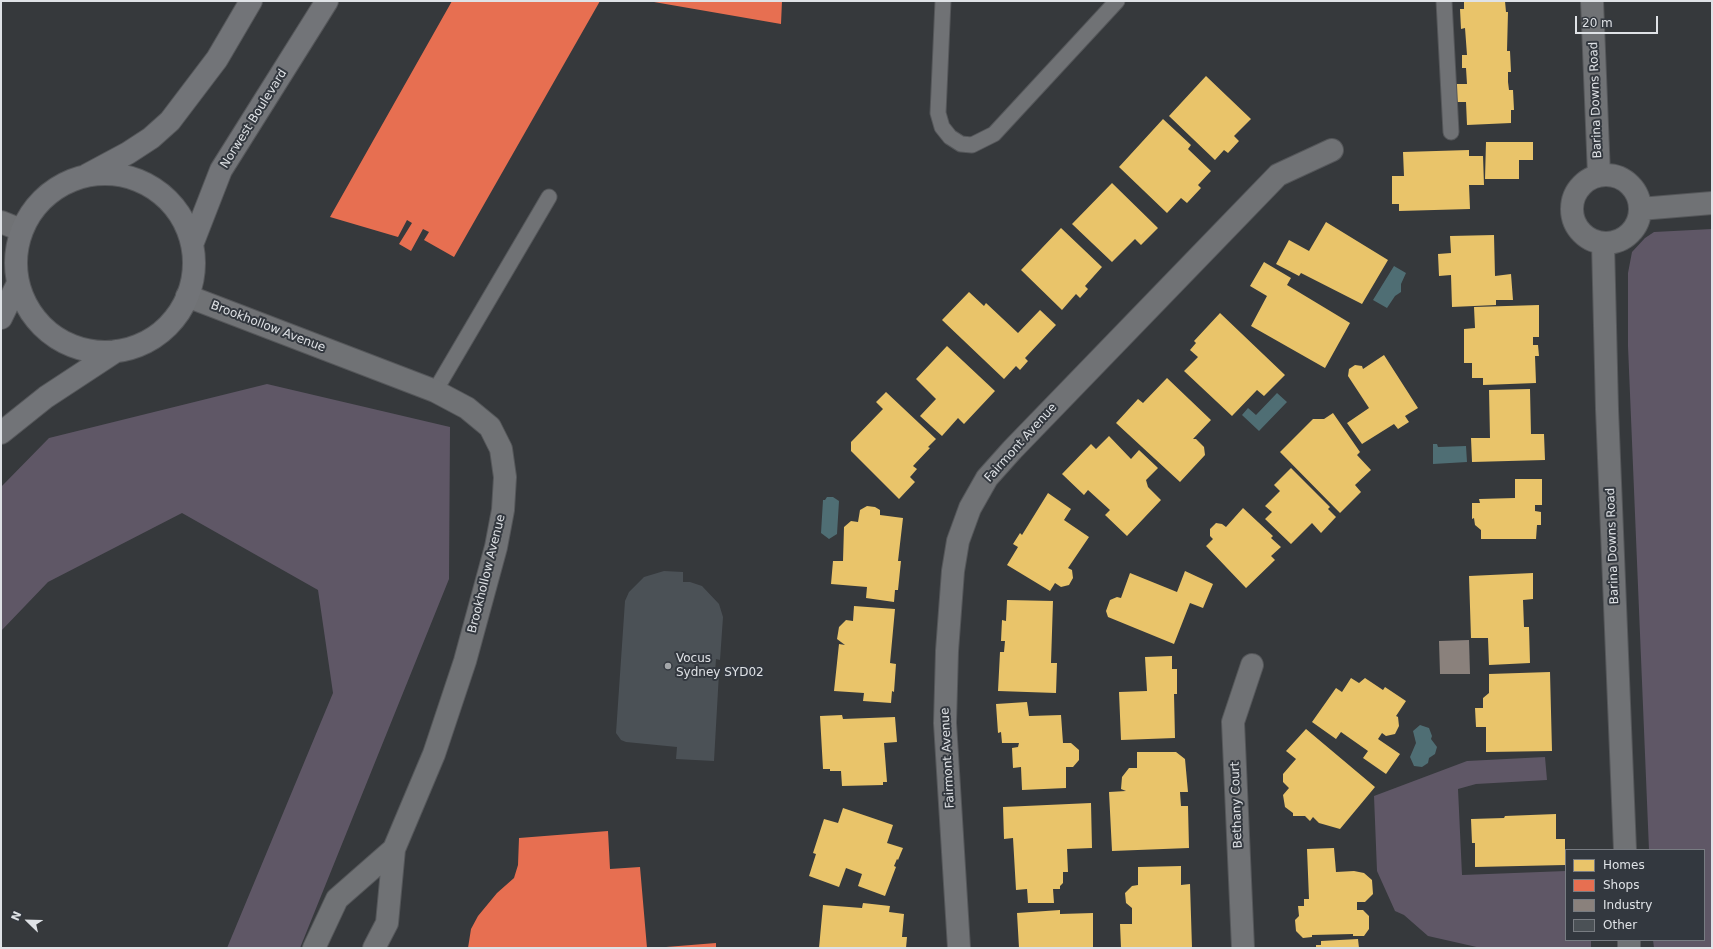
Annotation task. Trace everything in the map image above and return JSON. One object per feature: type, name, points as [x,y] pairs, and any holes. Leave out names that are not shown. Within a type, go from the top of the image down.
[{"type":"main road","points":[[85,175],[126,176],[154,189],[184,219],[193,242],[195,271],[187,296],[178,312],[162,330],[135,346],[116,351],[85,350],[67,344],[47,332],[32,315],[18,283],[16,252],[21,230],[34,208],[58,186],[85,175],[134,149],[170,121],[217,59],[251,1]]},
{"type":"main road","name":"Norwest Boulevard","points":[[193,242],[221,170],[327,1]]},
{"type":"main road","points":[[1,318],[18,283]]},
{"type":"main road","points":[[1,433],[46,397],[116,351]]},
{"type":"street","name":"Barina Downs Road","points":[[1592,1],[1599,175]]},
{"type":"street","name":"Fairmont Avenue","points":[[959,948],[946,723],[947,651],[953,571],[958,541],[970,508],[987,478],[1012,450],[1278,175],[1332,150]]},
{"type":"street","points":[[1599,175],[1610,175],[1629,183],[1639,199],[1640,208],[1636,224],[1630,232],[1622,239],[1603,243],[1586,237],[1577,225],[1572,211],[1573,200],[1577,191],[1584,183],[1599,175]]},
{"type":"street","points":[[1640,208],[1712,203]]},
{"type":"street","points":[[1,222],[21,230]]},
{"type":"street","name":"Barina Downs Road","points":[[1603,243],[1607,409],[1625,849]]},
{"type":"street","name":"Brookhollow Avenue","points":[[187,296],[435,391],[467,408],[490,427],[501,449],[505,477],[503,510],[496,547],[465,661],[434,754],[394,849],[387,923],[374,948]]},
{"type":"street","name":"Bethany Court","points":[[1242,948],[1233,722],[1252,665]]},
{"type":"street","name":"Brookhollow Avenue","points":[[314,948],[337,899],[394,849]]},
{"type":"lane","points":[[943,1],[938,113],[942,127],[950,137],[961,144],[972,145],[994,134],[1117,1]]},
{"type":"lane","points":[[1444,1],[1451,132]]},
{"type":"lane","points":[[435,391],[549,197]]},
{"type":"shaded area","points":[[1712,229],[1712,948],[1654,948],[1653,941],[1705,941],[1705,849],[1649,849],[1628,346],[1628,273],[1632,252],[1645,238],[1654,232]]},
{"type":"shaded area","points":[[267,384],[450,427],[449,579],[300,948],[227,948],[333,693],[318,590],[182,513],[48,582],[1,631],[1,487],[49,438]]},
{"type":"shaded area","points":[[1545,757],[1547,780],[1476,784],[1458,789],[1462,875],[1565,871],[1565,941],[1591,941],[1591,948],[1481,948],[1428,936],[1404,915],[1395,911],[1377,871],[1374,796],[1467,761]]},
{"type":"water","points":[[1394,266],[1406,273],[1401,284],[1401,292],[1395,296],[1387,308],[1373,300]]},
{"type":"water","points":[[1277,393],[1287,402],[1259,431],[1242,415],[1248,408],[1256,415]]},
{"type":"water","points":[[1433,444],[1437,444],[1438,447],[1466,446],[1467,462],[1433,464]]},
{"type":"water","points":[[827,497],[833,497],[839,501],[837,534],[829,539],[821,533],[823,500]]},
{"type":"water","points":[[1420,725],[1429,728],[1432,736],[1431,739],[1437,747],[1435,754],[1429,758],[1428,763],[1422,767],[1414,766],[1410,757],[1416,743],[1413,731]]},
{"type":"building: Homes","points":[[1464,1],[1505,1],[1506,12],[1508,12],[1507,51],[1510,51],[1511,72],[1508,72],[1508,82],[1509,90],[1513,90],[1514,110],[1511,110],[1511,123],[1467,125],[1466,102],[1455,102],[1454,84],[1467,84],[1466,68],[1462,68],[1462,55],[1467,55],[1465,28],[1461,29],[1460,9],[1464,9]]},
{"type":"building: Homes","points":[[1206,76],[1251,119],[1234,136],[1239,141],[1228,153],[1224,150],[1215,160],[1169,116]]},
{"type":"building: Homes","points":[[1163,119],[1191,145],[1188,149],[1211,171],[1198,185],[1201,188],[1187,203],[1181,198],[1167,213],[1119,167]]},
{"type":"building: Homes","points":[[1486,142],[1533,142],[1533,160],[1519,160],[1519,179],[1485,179]]},
{"type":"building: Homes","points":[[1469,150],[1469,156],[1483,156],[1484,185],[1469,185],[1470,209],[1399,211],[1399,204],[1392,204],[1392,176],[1404,176],[1403,152]]},
{"type":"building: Homes","points":[[1112,183],[1158,228],[1141,245],[1135,239],[1112,262],[1072,224]]},
{"type":"building: Homes","points":[[1326,222],[1388,260],[1362,304],[1301,273],[1299,276],[1276,264],[1289,240],[1309,251]]},
{"type":"building: Homes","points":[[1061,228],[1102,267],[1085,286],[1088,289],[1080,298],[1076,294],[1062,310],[1021,270]]},
{"type":"building: Homes","points":[[1494,235],[1495,276],[1511,274],[1513,300],[1496,300],[1496,305],[1452,307],[1451,275],[1439,276],[1438,254],[1451,253],[1450,236]]},
{"type":"building: Homes","points":[[1264,262],[1291,278],[1287,285],[1350,323],[1325,368],[1251,326],[1267,296],[1250,286]]},
{"type":"building: Homes","points":[[969,292],[984,306],[986,303],[1018,333],[1040,310],[1056,325],[1025,358],[1028,361],[1020,370],[1016,366],[1004,379],[942,320]]},
{"type":"building: Homes","points":[[1539,305],[1539,337],[1533,337],[1533,345],[1538,345],[1539,356],[1535,356],[1536,383],[1483,385],[1483,378],[1472,378],[1472,363],[1464,363],[1464,329],[1475,328],[1474,307]]},
{"type":"building: Homes","points":[[1220,313],[1285,375],[1264,396],[1257,390],[1232,416],[1184,371],[1198,357],[1190,350],[1196,343],[1194,341]]},
{"type":"building: Homes","points":[[947,346],[995,391],[964,424],[958,418],[942,436],[920,416],[936,399],[916,379]]},
{"type":"building: Homes","points":[[1384,355],[1418,408],[1405,416],[1409,422],[1398,429],[1394,424],[1362,444],[1347,423],[1369,408],[1348,376],[1349,369],[1355,365],[1362,366],[1363,369]]},
{"type":"building: Homes","points":[[1167,378],[1211,420],[1193,439],[1196,439],[1204,447],[1205,455],[1180,482],[1116,423],[1138,399],[1143,403]]},
{"type":"building: Homes","points":[[1530,389],[1531,434],[1544,434],[1545,460],[1472,462],[1471,438],[1490,438],[1489,390]]},
{"type":"building: Homes","points":[[886,392],[936,439],[928,447],[930,448],[913,466],[917,469],[910,477],[915,482],[899,499],[851,451],[851,442],[883,409],[876,402]]},
{"type":"building: Homes","points":[[1333,413],[1360,452],[1357,455],[1371,470],[1355,485],[1361,492],[1340,513],[1280,452],[1313,419],[1324,419]]},
{"type":"building: Homes","points":[[1109,436],[1131,459],[1139,450],[1158,468],[1146,480],[1148,487],[1161,500],[1127,536],[1105,515],[1110,510],[1088,490],[1084,495],[1062,474],[1091,444],[1096,449]]},
{"type":"building: Homes","points":[[1291,468],[1330,507],[1328,509],[1336,517],[1321,533],[1312,523],[1291,544],[1265,519],[1272,512],[1265,506],[1280,491],[1274,485]]},
{"type":"building: Homes","points":[[1515,479],[1542,479],[1542,505],[1535,505],[1535,511],[1541,512],[1541,525],[1537,525],[1536,539],[1481,539],[1481,530],[1475,525],[1474,518],[1472,519],[1472,503],[1480,503],[1479,499],[1515,498]]},
{"type":"building: Homes","points":[[1048,493],[1071,509],[1064,520],[1089,537],[1068,568],[1072,570],[1073,578],[1069,585],[1061,587],[1055,583],[1050,591],[1007,565],[1018,547],[1013,544],[1020,533],[1022,535]]},
{"type":"building: Homes","points":[[867,506],[875,507],[880,510],[880,515],[903,518],[898,561],[901,561],[898,590],[895,590],[894,602],[866,598],[867,587],[831,584],[833,561],[843,561],[844,527],[851,521],[858,522],[860,510]]},
{"type":"building: Homes","points":[[1243,508],[1273,536],[1271,538],[1281,547],[1271,556],[1275,560],[1246,588],[1206,546],[1213,539],[1210,536],[1210,529],[1216,523],[1222,524],[1226,527]]},
{"type":"building: Homes","points":[[1185,571],[1213,584],[1203,608],[1190,603],[1174,644],[1108,617],[1106,611],[1110,600],[1117,597],[1121,598],[1130,573],[1177,592]]},
{"type":"building: Homes","points":[[1533,573],[1533,599],[1523,600],[1524,627],[1529,627],[1530,663],[1489,665],[1488,638],[1471,638],[1469,576]]},
{"type":"building: Homes","points":[[1007,600],[1053,601],[1051,663],[1057,663],[1056,693],[998,691],[1000,652],[1004,652],[1005,641],[1001,641],[1002,620],[1006,621]]},
{"type":"building: Homes","points":[[854,606],[895,609],[890,663],[896,664],[894,692],[892,691],[891,703],[863,701],[864,693],[834,691],[839,644],[845,645],[837,639],[839,627],[846,620],[853,621]]},
{"type":"building: Homes","points":[[1172,656],[1172,669],[1177,669],[1177,694],[1174,694],[1175,738],[1121,740],[1119,692],[1147,691],[1145,657]]},
{"type":"building: Homes","points":[[1550,672],[1552,751],[1486,752],[1486,727],[1476,727],[1475,708],[1483,708],[1483,698],[1489,693],[1489,674]]},
{"type":"building: Homes","points":[[1351,678],[1359,683],[1365,678],[1383,690],[1385,687],[1406,701],[1396,716],[1398,717],[1399,726],[1395,734],[1386,736],[1382,733],[1378,739],[1400,754],[1386,774],[1363,758],[1368,751],[1341,732],[1336,739],[1312,722],[1336,688],[1342,692]]},
{"type":"building: Homes","points":[[1027,702],[1029,716],[1061,715],[1063,743],[1071,743],[1079,750],[1079,760],[1073,767],[1066,767],[1066,788],[1022,790],[1021,767],[1013,768],[1012,748],[1018,747],[1019,743],[1002,743],[1001,732],[998,733],[996,704]]},
{"type":"building: Homes","points":[[842,715],[843,719],[895,717],[897,742],[884,743],[887,782],[883,782],[883,785],[842,786],[841,771],[830,771],[830,769],[823,769],[820,716]]},
{"type":"building: Homes","points":[[1306,729],[1375,787],[1340,829],[1319,823],[1313,817],[1310,821],[1305,816],[1293,816],[1293,813],[1285,807],[1283,795],[1289,788],[1283,782],[1283,774],[1296,759],[1286,751]]},
{"type":"building: Homes","points":[[1137,752],[1176,752],[1185,759],[1188,792],[1180,792],[1181,806],[1188,806],[1189,848],[1112,851],[1109,792],[1126,791],[1121,789],[1122,777],[1129,768],[1137,768]]},
{"type":"building: Homes","points":[[1091,803],[1092,848],[1067,849],[1068,872],[1063,872],[1063,883],[1060,886],[1060,889],[1053,889],[1054,903],[1028,903],[1027,889],[1016,890],[1013,838],[1004,839],[1003,807]]},
{"type":"building: Homes","points":[[843,808],[893,825],[887,843],[903,848],[894,866],[896,867],[885,896],[858,886],[862,874],[846,868],[839,887],[809,876],[816,854],[813,853],[824,819],[838,823]]},
{"type":"building: Homes","points":[[1556,814],[1556,839],[1565,839],[1565,865],[1475,867],[1475,843],[1472,843],[1471,819]]},
{"type":"building: Homes","points":[[1334,848],[1336,872],[1354,871],[1364,873],[1372,880],[1373,894],[1365,902],[1357,902],[1357,910],[1363,910],[1369,916],[1369,929],[1364,936],[1353,936],[1353,934],[1312,935],[1312,937],[1303,938],[1296,931],[1295,920],[1299,916],[1298,906],[1304,906],[1304,899],[1309,899],[1307,849]]},
{"type":"building: Homes","points":[[1181,866],[1181,885],[1190,884],[1192,948],[1121,948],[1120,924],[1132,924],[1132,908],[1126,903],[1125,893],[1132,886],[1138,885],[1138,867]]},
{"type":"building: Homes","points":[[863,903],[890,906],[889,912],[904,914],[902,937],[907,937],[906,948],[819,948],[823,905],[862,908]]},
{"type":"building: Homes","points":[[1060,910],[1060,914],[1093,913],[1093,947],[1019,948],[1017,913]]},
{"type":"building: Homes","points":[[1358,939],[1359,948],[1316,948],[1316,945],[1321,945],[1321,941]]},
{"type":"building: Shops","points":[[452,1],[600,1],[454,257],[424,240],[429,232],[423,229],[411,251],[399,244],[412,223],[407,220],[398,237],[330,217]]},
{"type":"building: Shops","points":[[782,1],[781,24],[654,2]]},
{"type":"building: Shops","points":[[608,831],[610,869],[640,867],[647,948],[468,948],[471,929],[478,916],[497,893],[514,878],[518,865],[519,838]]},
{"type":"building: Shops","points":[[716,943],[716,948],[666,948],[666,947]]},
{"type":"building: Industry","points":[[1469,640],[1470,674],[1440,674],[1439,641]]},
{"type":"building: Other","name":"Vocus Sydney SYD02","points":[[664,571],[683,572],[683,582],[690,582],[702,586],[719,604],[723,617],[720,660],[716,659],[715,673],[719,673],[714,761],[676,759],[677,747],[626,742],[621,740],[616,733],[625,601],[629,592],[644,577]]},
{"type":"place","name":"Vocus Sydney SYD02","points":[[668,666]]}]
